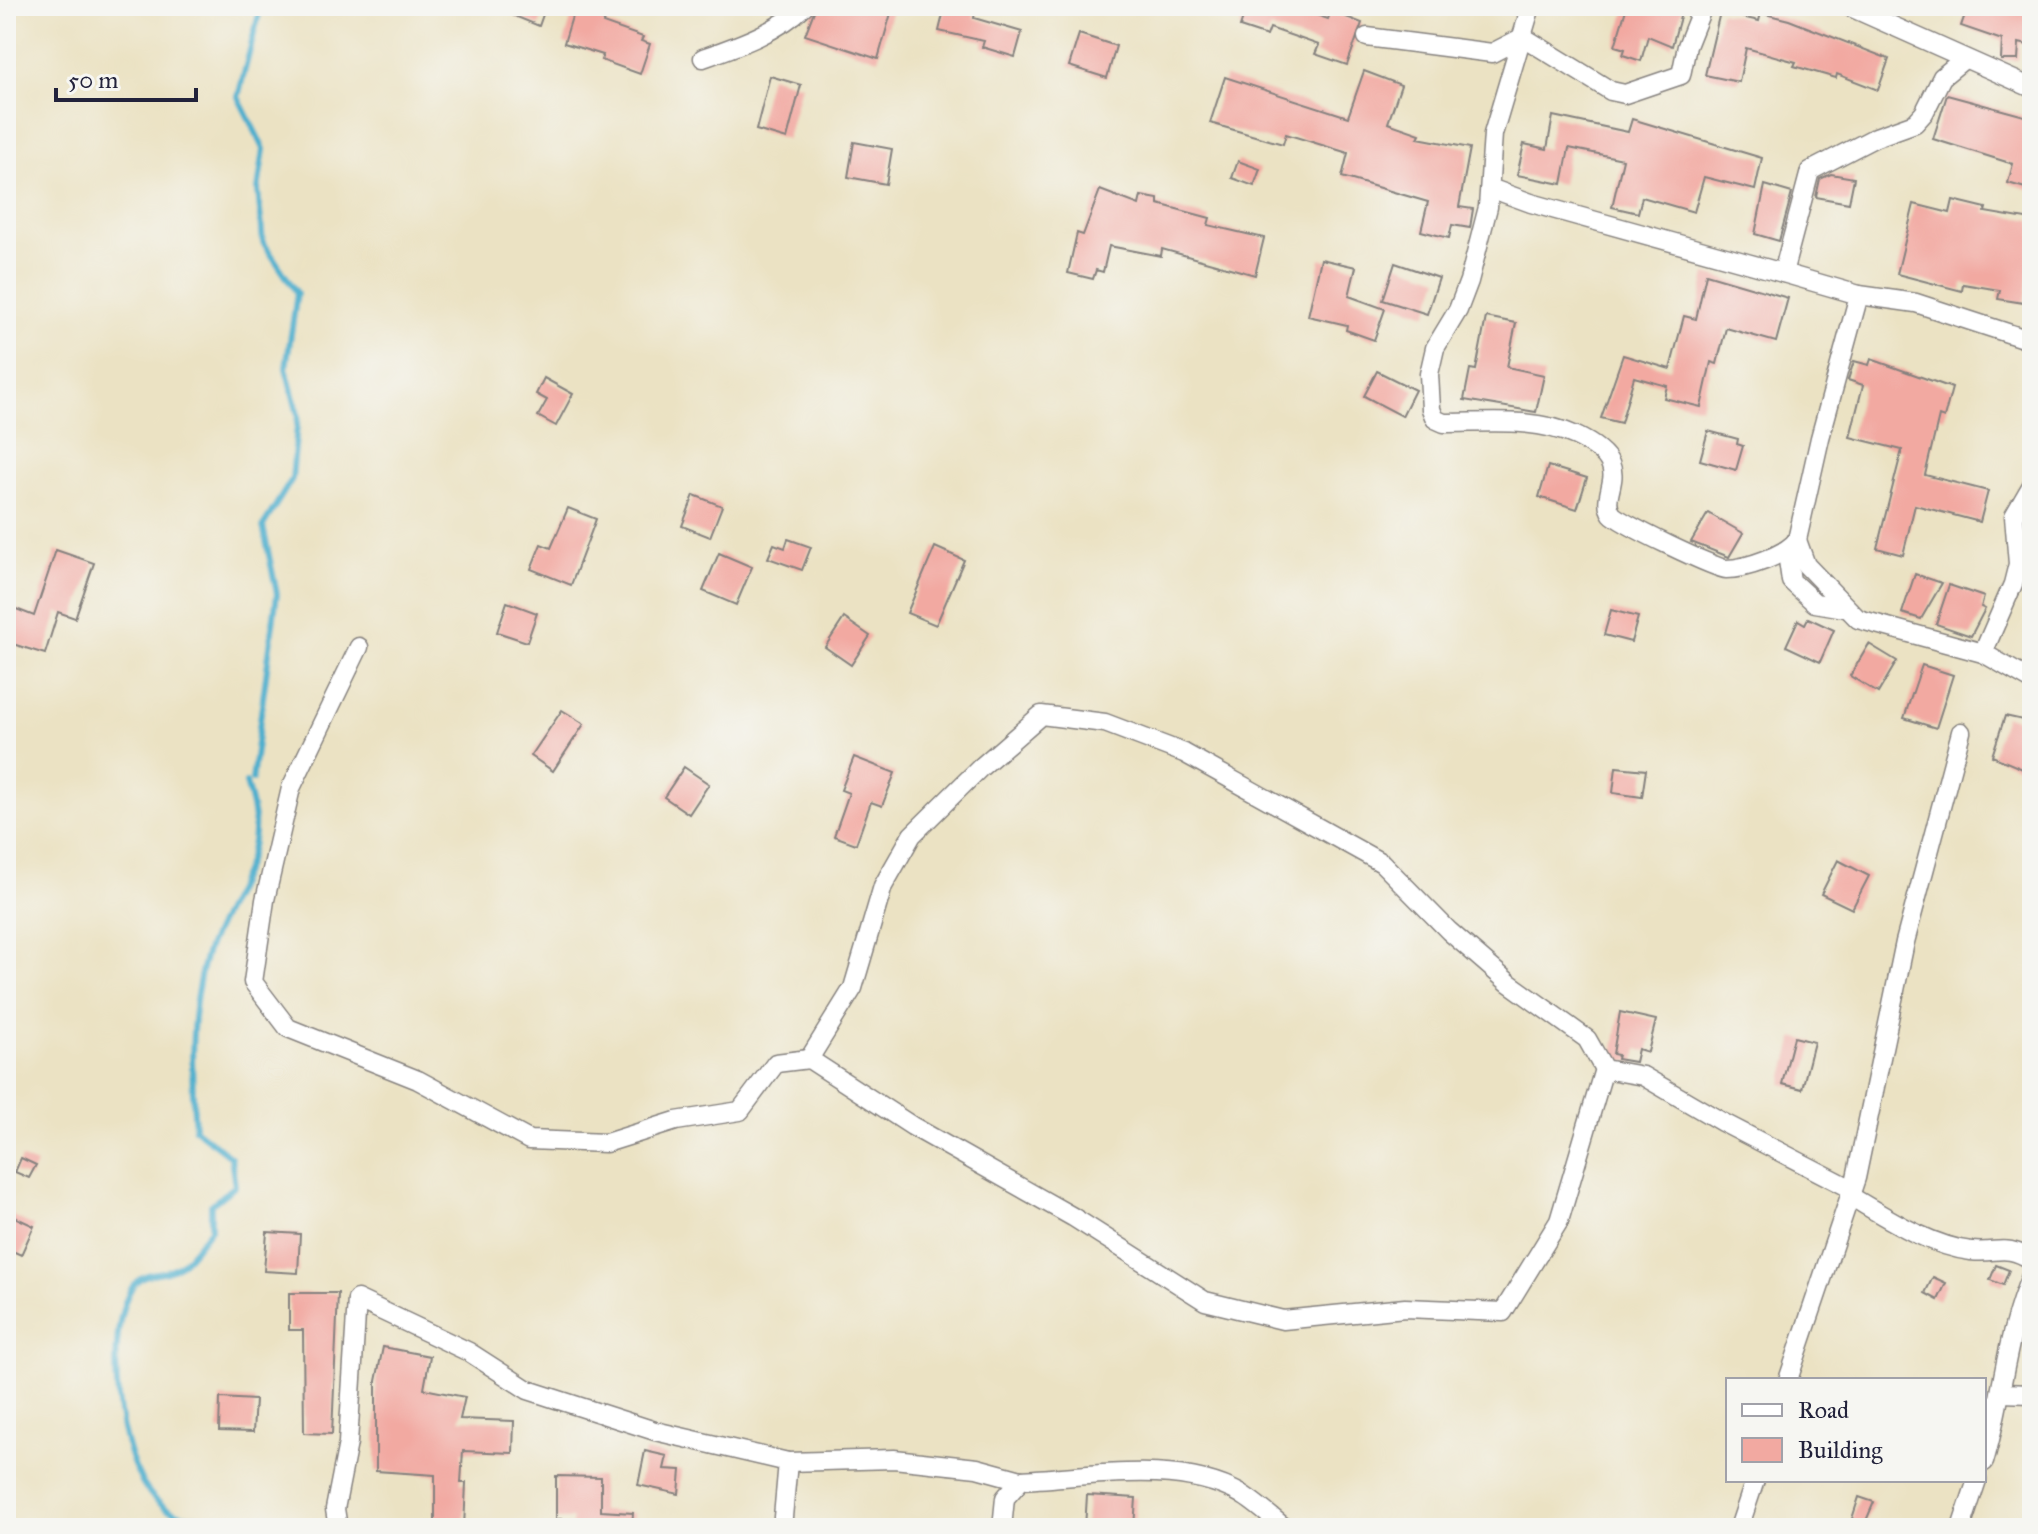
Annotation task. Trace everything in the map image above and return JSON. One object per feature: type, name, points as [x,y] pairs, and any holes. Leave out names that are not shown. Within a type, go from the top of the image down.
[{"type":"street","points":[[703,58],[737,46],[794,16],[804,6]]},
{"type":"street","points":[[1531,6],[1493,134],[1490,188],[1469,281],[1458,310],[1435,348],[1429,374],[1431,409],[1435,419],[1444,423],[1535,423],[1578,436],[1611,462],[1615,471],[1610,512],[1617,519],[1713,566],[1727,569],[1792,546]]},
{"type":"street","points":[[1523,37],[1611,91],[1625,94],[1681,75],[1687,46],[1703,6]]},
{"type":"street","points":[[1848,6],[2032,88]]},
{"type":"street","points":[[1367,37],[1492,53],[1523,37]]},
{"type":"street","points":[[1783,273],[1810,171],[1876,137],[1915,123],[1924,113],[1942,77],[1964,59]]},
{"type":"street","points":[[1490,188],[1545,207],[1859,295],[1916,303],[2032,341]]},
{"type":"street","points":[[1792,546],[1859,295]]},
{"type":"street","points":[[1983,653],[2013,584],[2018,564],[2014,516],[2032,485]]},
{"type":"street","points":[[1792,546],[1845,608],[1872,626],[1983,653],[2032,681]]},
{"type":"street","points":[[359,647],[291,788],[265,900],[253,982],[288,1028],[418,1080],[529,1140],[606,1143],[676,1121],[740,1111],[776,1063],[809,1059],[912,1126],[1073,1217],[1205,1301],[1283,1320],[1405,1308],[1503,1312],[1559,1221],[1604,1069],[1587,1039],[1509,983],[1449,931],[1382,863],[1184,753],[1105,723],[1041,715],[980,768],[912,835],[883,886],[853,988],[809,1059]]},
{"type":"street","points":[[1789,1378],[1851,1192],[1905,942],[1961,732]]},
{"type":"street","points":[[1604,1069],[1643,1076],[1851,1192],[1902,1226],[1973,1251],[2011,1249],[2032,1260]]},
{"type":"street","points":[[1986,1454],[2001,1393],[2007,1345],[2032,1274]]},
{"type":"street","points":[[338,1528],[335,1509],[348,1443],[357,1299],[469,1352],[528,1390],[655,1431],[788,1462],[894,1459],[977,1468],[1021,1480],[1152,1475],[1201,1480],[1241,1494],[1285,1528]]},
{"type":"street","points":[[2001,1393],[2032,1394]]},
{"type":"street","points":[[782,1528],[788,1462]]},
{"type":"street","points":[[1002,1528],[1005,1498],[1021,1480]]},
{"type":"street","points":[[1739,1528],[1754,1482]]},
{"type":"street","points":[[1961,1528],[1976,1482]]},
{"type":"building","points":[[490,6],[546,6],[539,26]]},
{"type":"building","points":[[816,6],[893,6],[878,59],[805,35]]},
{"type":"building","points":[[945,6],[976,6],[974,18],[1022,32],[1015,57],[982,47],[984,41],[939,31]]},
{"type":"building","points":[[1247,6],[1290,6],[1328,19],[1331,11],[1362,23],[1347,65],[1315,54],[1319,45],[1270,28],[1267,36],[1240,27]]},
{"type":"building","points":[[1627,6],[1683,6],[1672,46],[1648,36],[1641,61],[1623,55],[1625,49],[1615,46]]},
{"type":"building","points":[[1968,6],[2032,6],[2032,46],[2019,43],[2018,60],[2001,60],[2002,40],[1961,26]]},
{"type":"building","points":[[574,10],[643,37],[641,41],[650,44],[640,74],[601,60],[603,55],[564,43]]},
{"type":"building","points":[[1720,12],[1759,21],[1761,13],[1789,20],[1889,59],[1878,90],[1837,74],[1836,78],[1794,66],[1796,62],[1746,48],[1739,82],[1705,75]]},
{"type":"building","points":[[1079,34],[1116,46],[1107,78],[1069,66]]},
{"type":"building","points":[[1364,71],[1401,85],[1388,123],[1420,134],[1418,138],[1470,148],[1459,207],[1473,209],[1470,228],[1452,225],[1449,238],[1421,231],[1428,202],[1342,177],[1348,153],[1286,134],[1283,144],[1210,123],[1225,77],[1348,117]]},
{"type":"building","points":[[770,76],[801,85],[787,139],[756,130]]},
{"type":"building","points":[[1947,95],[2032,118],[2032,190],[2008,183],[2013,164],[1933,139]]},
{"type":"building","points":[[1553,116],[1628,132],[1632,119],[1762,158],[1755,190],[1704,177],[1694,212],[1642,197],[1638,213],[1612,207],[1623,159],[1569,148],[1562,184],[1517,175],[1524,144],[1547,149]]},
{"type":"building","points":[[854,142],[892,149],[886,184],[848,177]]},
{"type":"building","points":[[1238,161],[1260,169],[1254,186],[1232,178]]},
{"type":"building","points":[[1831,174],[1854,178],[1849,203],[1816,197],[1820,179]]},
{"type":"building","points":[[1765,185],[1792,193],[1779,241],[1755,234]]},
{"type":"building","points":[[1100,190],[1139,205],[1141,196],[1158,199],[1158,204],[1210,218],[1208,225],[1264,238],[1255,275],[1162,249],[1161,256],[1109,246],[1103,272],[1096,270],[1093,279],[1068,273],[1077,233],[1083,235]]},
{"type":"building","points":[[1953,200],[1986,208],[1985,212],[2032,220],[2032,254],[2024,303],[1998,299],[2000,290],[1963,284],[1962,291],[1897,274],[1914,204],[1950,213]]},
{"type":"building","points":[[1321,259],[1356,267],[1349,296],[1385,309],[1374,340],[1346,330],[1347,325],[1308,316]]},
{"type":"building","points":[[1395,263],[1439,278],[1427,314],[1383,300]]},
{"type":"building","points":[[1706,274],[1788,298],[1776,342],[1726,328],[1717,364],[1711,362],[1701,407],[1664,398],[1667,386],[1634,377],[1621,423],[1601,418],[1623,355],[1670,369],[1684,316],[1696,319]]},
{"type":"building","points":[[1486,317],[1516,323],[1507,367],[1544,375],[1536,412],[1464,400],[1470,369],[1476,370]]},
{"type":"building","points":[[1871,359],[1952,388],[1944,418],[1939,416],[1925,475],[1988,491],[1980,522],[1915,505],[1903,555],[1877,548],[1902,450],[1850,437],[1863,385],[1848,380],[1854,361],[1869,365]]},
{"type":"building","points":[[1377,371],[1415,390],[1402,416],[1364,396]]},
{"type":"building","points":[[544,378],[573,394],[556,426],[538,416],[547,400],[536,394]]},
{"type":"building","points":[[1708,431],[1738,439],[1737,444],[1743,446],[1736,470],[1700,460]]},
{"type":"building","points":[[1548,466],[1587,478],[1577,509],[1539,497]]},
{"type":"building","points":[[694,495],[722,506],[710,537],[682,526]]},
{"type":"building","points":[[568,508],[596,519],[571,585],[531,569],[541,544],[551,548]]},
{"type":"building","points":[[1708,513],[1743,533],[1729,557],[1691,542]]},
{"type":"building","points":[[788,539],[811,547],[802,570],[768,558],[774,544],[785,548]]},
{"type":"building","points":[[935,547],[964,560],[936,625],[907,613]]},
{"type":"building","points":[[56,550],[94,563],[75,618],[58,612],[45,654],[6,642],[6,605],[34,616]]},
{"type":"building","points":[[719,553],[752,567],[736,605],[703,591]]},
{"type":"building","points":[[1915,574],[1942,583],[1921,619],[1902,613]]},
{"type":"building","points":[[1949,585],[1984,597],[1981,607],[1985,609],[1971,636],[1936,624]]},
{"type":"building","points":[[507,602],[537,613],[527,642],[497,632]]},
{"type":"building","points":[[1611,610],[1638,617],[1631,642],[1604,635]]},
{"type":"building","points":[[844,618],[870,636],[851,665],[825,647]]},
{"type":"building","points":[[1808,618],[1834,630],[1820,662],[1786,646],[1798,620],[1805,624]]},
{"type":"building","points":[[1869,644],[1897,661],[1878,693],[1850,676]]},
{"type":"building","points":[[1922,665],[1953,675],[1936,728],[1904,718]]},
{"type":"building","points":[[562,710],[584,724],[553,771],[531,756]]},
{"type":"building","points":[[2005,716],[2032,722],[2032,773],[1992,756]]},
{"type":"building","points":[[854,757],[895,773],[882,806],[871,802],[856,844],[834,836],[849,793],[841,790]]},
{"type":"building","points":[[684,767],[709,784],[689,814],[664,797]]},
{"type":"building","points":[[1616,767],[1646,770],[1642,797],[1613,793]]},
{"type":"building","points":[[1838,860],[1869,876],[1852,909],[1821,894]]},
{"type":"building","points":[[1620,1012],[1656,1020],[1648,1052],[1638,1049],[1635,1062],[1617,1059],[1618,1055],[1613,1054]]},
{"type":"building","points":[[1794,1037],[1814,1042],[1802,1089],[1782,1084]]},
{"type":"building","points":[[21,1158],[36,1165],[29,1178],[15,1172]]},
{"type":"building","points":[[6,1213],[34,1226],[21,1255],[6,1248]]},
{"type":"building","points":[[267,1232],[300,1234],[298,1273],[264,1271]]},
{"type":"building","points":[[1996,1265],[2009,1270],[2003,1285],[1990,1280]]},
{"type":"building","points":[[1933,1277],[1946,1283],[1938,1300],[1925,1293]]},
{"type":"building","points":[[289,1293],[338,1293],[332,1434],[304,1433],[303,1330],[289,1330]]},
{"type":"building","points":[[383,1347],[430,1356],[424,1389],[465,1397],[460,1419],[514,1421],[513,1453],[463,1451],[461,1483],[466,1483],[464,1528],[435,1528],[435,1475],[376,1471],[376,1381]]},
{"type":"building","points":[[220,1398],[255,1400],[253,1432],[219,1431]]},
{"type":"building","points":[[645,1451],[667,1456],[664,1469],[681,1470],[679,1494],[638,1485]]},
{"type":"building","points":[[556,1476],[601,1477],[601,1511],[633,1513],[632,1528],[572,1528],[572,1519],[556,1519]]},
{"type":"building","points":[[1087,1495],[1136,1498],[1134,1528],[1085,1528]]},
{"type":"building","points":[[1859,1497],[1874,1502],[1863,1528],[1849,1528]]},
{"type":"waterway","points":[[252,780],[277,594],[263,526],[292,479],[298,415],[286,368],[297,293],[263,242],[258,190],[264,149],[238,97],[261,6]]},
{"type":"waterway","points":[[218,1528],[213,1517],[190,1516],[169,1510],[156,1500],[142,1482],[123,1429],[116,1366],[123,1310],[131,1289],[141,1278],[171,1270],[187,1258],[211,1229],[211,1205],[235,1186],[231,1157],[195,1129],[192,1043],[196,999],[205,957],[244,873],[254,837],[252,805],[246,783]]}]
